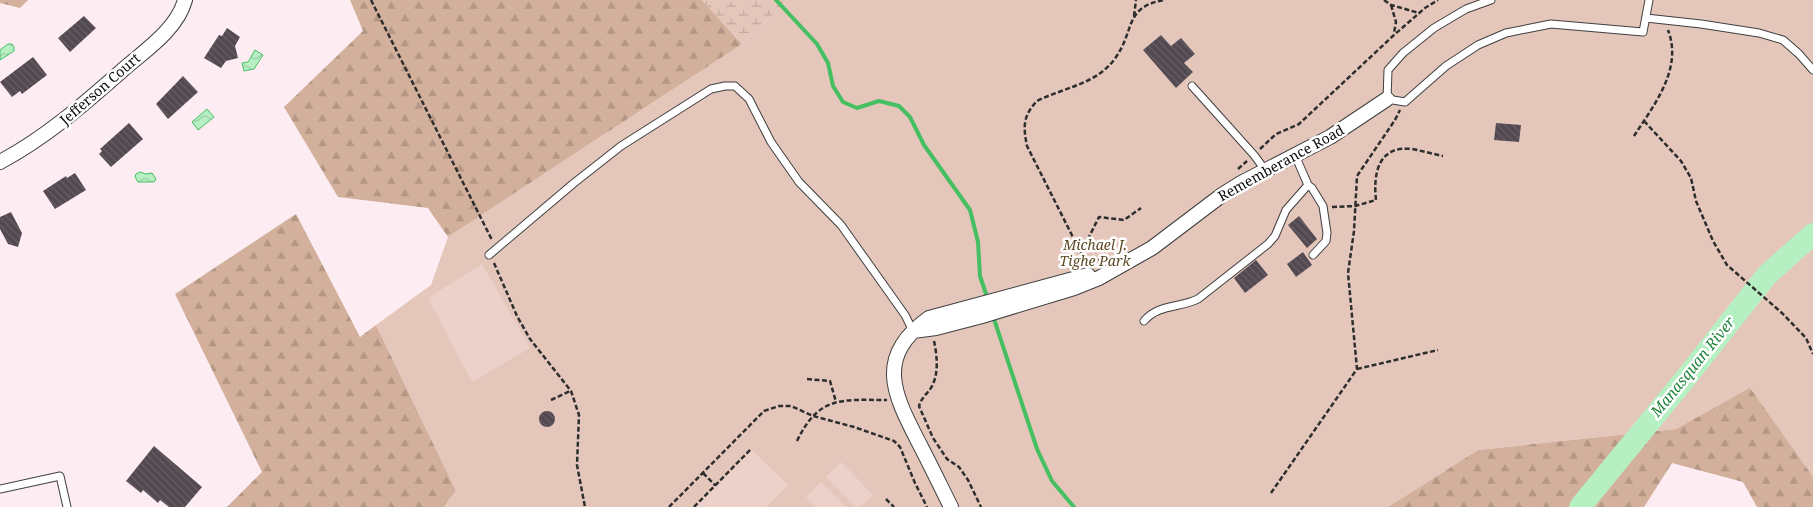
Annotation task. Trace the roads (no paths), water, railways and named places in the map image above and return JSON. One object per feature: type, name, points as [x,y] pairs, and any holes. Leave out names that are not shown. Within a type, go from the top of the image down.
[{"type":"street","name":"Jefferson Court","points":[[0,162],[46,134],[73,114],[168,30],[180,13],[185,0]]},
{"type":"street","name":"Rememberance Road","points":[[913,331],[931,329],[981,310],[1074,288],[1099,278],[1152,248],[1222,195],[1330,136],[1386,98]]},
{"type":"street","name":"Rememberance Road","points":[[1001,304],[1090,269],[1126,262]]},
{"type":"street","name":"Rememberance Road","points":[[952,507],[899,400],[894,383],[894,363],[897,353],[913,331],[929,318],[981,310]]},
{"type":"lane","points":[[1491,0],[1466,9],[1434,28],[1403,53],[1388,70],[1386,98],[1405,102],[1446,66],[1478,45],[1506,33],[1551,24],[1644,32],[1649,0]]},
{"type":"lane","points":[[1646,18],[1759,33],[1783,40],[1813,70]]},
{"type":"lane","points":[[489,255],[621,146],[711,89],[735,86],[749,99],[771,142],[799,182],[841,225],[905,315],[913,331]]},
{"type":"lane","points":[[1192,86],[1254,155],[1265,170]]},
{"type":"lane","points":[[1295,155],[1308,185],[1312,188],[1323,206],[1326,241],[1313,255]]},
{"type":"lane","points":[[1144,321],[1150,314],[1161,308],[1188,304],[1198,299],[1268,244],[1275,236],[1286,210],[1308,185]]},
{"type":"lane","points":[[0,489],[60,476],[67,507]]},
{"type":"water","points":[[8,44],[12,44],[14,51],[0,60],[0,50]]},
{"type":"water","points":[[255,50],[263,55],[254,69],[244,71],[242,63],[248,62]]},
{"type":"water","points":[[207,109],[214,117],[198,130],[192,122]]},
{"type":"water","points":[[140,172],[152,173],[156,179],[154,182],[138,182],[135,177]]},
{"type":"waterway","points":[[776,0],[817,44],[828,63],[833,86],[843,102],[857,108],[879,101],[899,106],[910,117],[924,145],[970,210],[978,242],[980,276],[988,300]]},
{"type":"waterway","name":"Manasquan River","points":[[1580,507],[1767,275],[1813,234]]},
{"type":"waterway","points":[[993,316],[1037,449],[1052,481],[1074,507]]},
{"type":"park label","name":"Michael J. Tighe Park","points":[[1095,254]]}]
